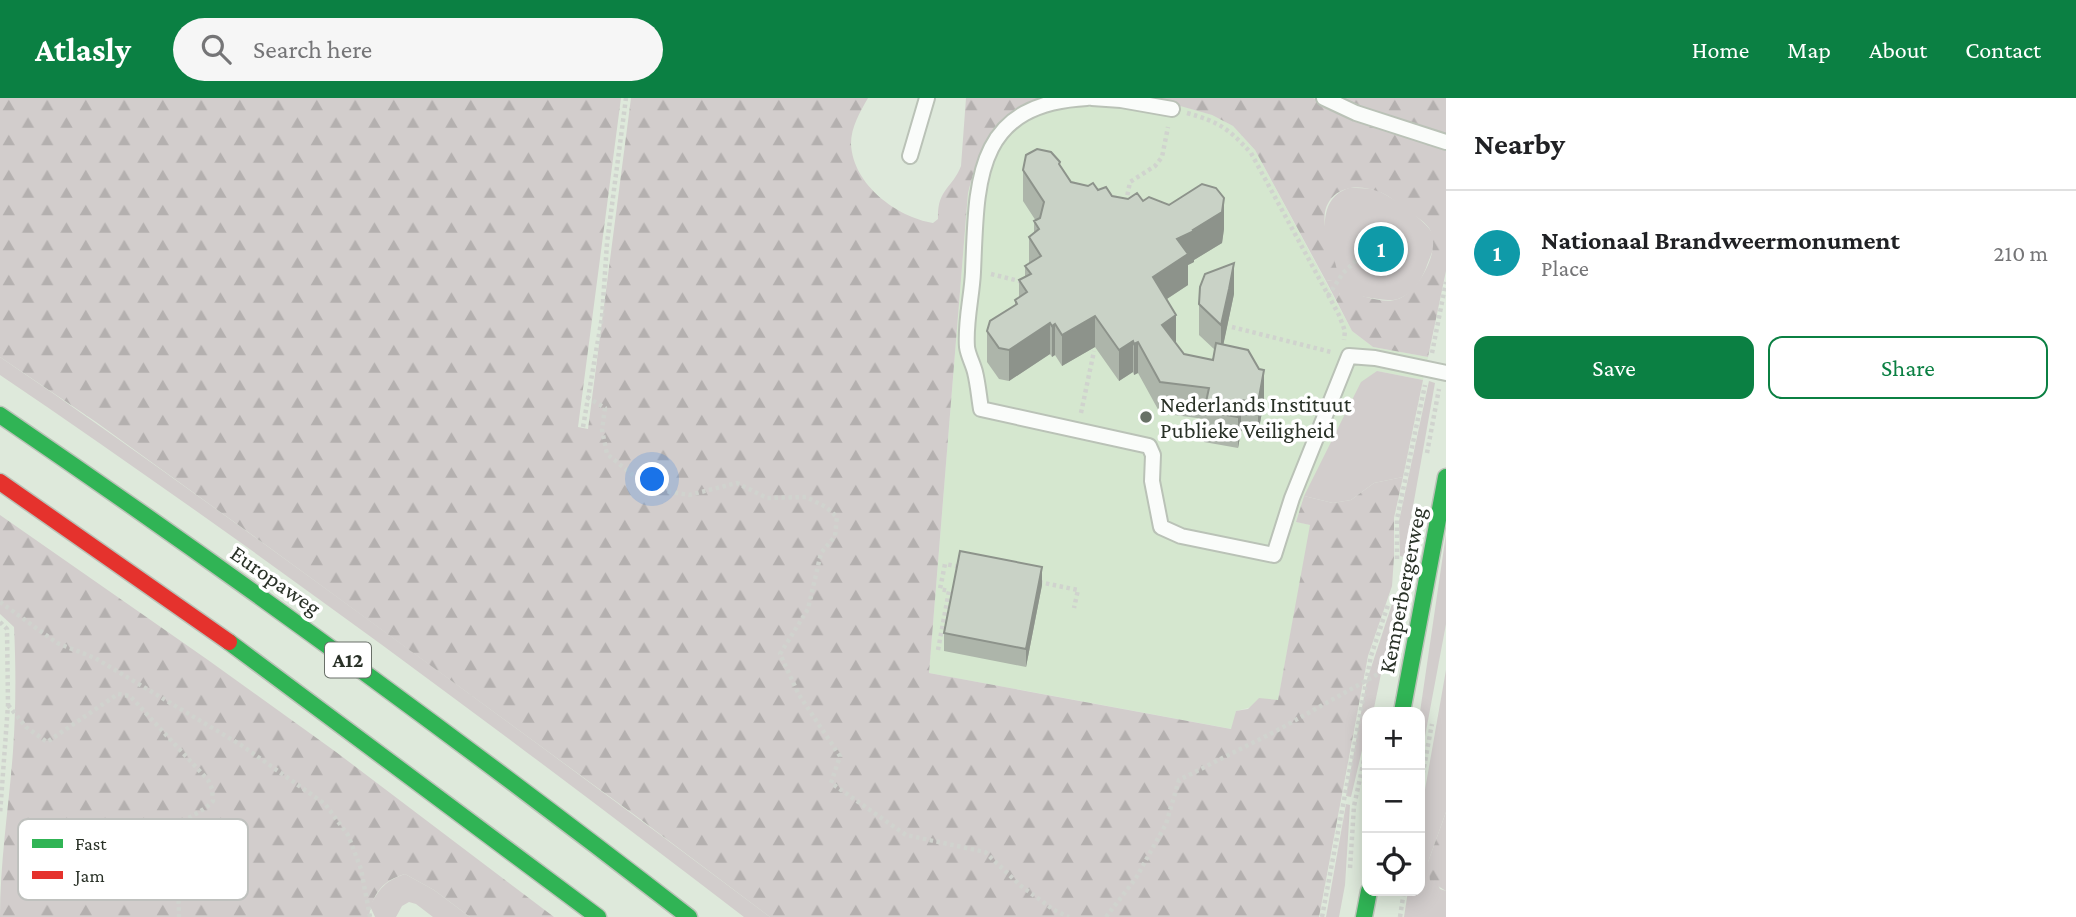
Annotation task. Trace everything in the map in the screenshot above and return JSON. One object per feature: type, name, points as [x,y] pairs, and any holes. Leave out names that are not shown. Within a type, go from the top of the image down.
[{"type":"main road","name":"Europaweg","points":[[0,415],[310,632],[542,803],[689,917]]},
{"type":"main road","name":"Kemperbergerweg","points":[[1403,707],[1446,477]]},
{"type":"main road","name":"A12","points":[[0,482],[265,667],[598,917]]},
{"type":"main road","points":[[1364,917],[1368,896]]},
{"type":"lane","points":[[910,156],[927,98]]},
{"type":"lane","points":[[1324,98],[1356,113],[1446,142]]},
{"type":"lane","points":[[1172,109],[1132,101],[1063,99],[1037,105],[1014,119],[999,135],[986,158],[976,194],[967,347],[975,372],[981,409],[1149,446],[1153,455],[1152,481],[1161,527],[1181,536],[1274,555],[1292,499],[1349,356],[1375,358],[1446,373]]},
{"type":"path","points":[[583,427],[603,317],[607,243],[626,98]]},
{"type":"path","points":[[1124,208],[1130,182],[1140,173],[1155,166],[1162,158],[1172,109],[1210,119],[1230,130],[1251,153],[1328,296],[1345,331],[1344,341]]},
{"type":"path","points":[[1328,296],[1343,273],[1357,260]]},
{"type":"path","points":[[973,270],[1024,283]]},
{"type":"path","points":[[1397,564],[1397,519],[1446,282]]},
{"type":"path","points":[[1232,327],[1349,356]]},
{"type":"path","points":[[1077,431],[1094,351]]},
{"type":"path","points":[[587,397],[605,408],[602,430],[607,454],[639,480],[670,492],[689,495],[737,483],[767,498],[806,497],[826,507],[837,517],[835,536],[821,553],[808,609],[780,654],[799,695],[841,756],[831,783],[906,835],[985,852],[1021,886],[1054,910],[1069,917]]},
{"type":"path","points":[[938,650],[949,591],[940,589],[946,564],[972,569]]},
{"type":"path","points":[[1038,582],[1078,590],[1074,608]]},
{"type":"path","points":[[1322,917],[1374,646],[1391,598]]},
{"type":"path","points":[[0,602],[57,643],[95,658],[159,694],[241,745],[325,804],[348,835],[360,869],[370,917]]},
{"type":"path","points":[[0,622],[8,629],[8,705],[0,814]]},
{"type":"path","points":[[1106,917],[1136,878],[1166,824],[1180,780],[1276,731],[1388,668]]},
{"type":"path","points":[[8,705],[26,727],[47,742],[118,694],[130,696],[208,780],[213,801],[205,810],[185,819]]},
{"type":"path","points":[[1350,877],[1363,770]]},
{"type":"path","points":[[1343,800],[1357,801]]},
{"type":"path","points":[[1400,917],[1403,896]]},
{"type":"shaded area","name":"Nederlands Instituut Publieke Veiligheid","points":[[1038,98],[1155,98],[1212,115],[1233,126],[1255,150],[1352,331],[1373,347],[1428,357],[1423,380],[1377,371],[1304,496],[1296,522],[1311,525],[1278,700],[1236,711],[1232,729],[929,673],[968,193],[978,155],[992,131],[1010,113]]},
{"type":"green space","points":[[0,98],[621,98],[578,427],[588,429],[631,98],[868,98],[856,120],[851,138],[854,159],[860,173],[879,197],[892,206],[919,220],[933,223],[938,219],[942,195],[961,166],[966,98],[1038,98],[1022,106],[998,125],[983,148],[968,193],[929,673],[1231,729],[1236,711],[1248,709],[1259,698],[1278,700],[1310,525],[1296,522],[1304,496],[1333,503],[1351,500],[1374,483],[1403,477],[1394,518],[1392,586],[1368,656],[1319,917],[770,917],[270,548],[96,422],[0,357]]},
{"type":"green space","points":[[1152,98],[1313,98],[1355,117],[1446,147],[1446,271],[1428,357],[1373,347],[1352,331],[1336,300],[1340,293],[1345,292],[1386,301],[1406,295],[1421,278],[1431,257],[1433,236],[1425,223],[1377,191],[1352,188],[1338,193],[1328,204],[1324,219],[1337,270],[1332,280],[1326,281],[1255,150],[1233,126],[1212,115]]},
{"type":"green space","points":[[1336,98],[1446,98],[1446,136],[1357,108]]},
{"type":"green space","points":[[1349,188],[1382,193],[1409,210],[1426,225],[1434,237],[1424,273],[1403,297],[1387,300],[1340,293],[1336,300],[1326,281],[1332,280],[1326,241],[1326,214],[1337,194]]},
{"type":"green space","points":[[0,357],[275,552],[770,917],[744,917],[376,640],[0,375]]},
{"type":"green space","points":[[1377,371],[1423,380],[1403,477],[1374,483],[1351,500],[1333,503],[1304,496],[1361,382]]},
{"type":"green space","points":[[1429,381],[1435,383],[1404,557],[1400,556],[1399,521]]},
{"type":"green space","points":[[0,515],[336,752],[554,917],[470,917],[434,890],[405,874],[380,889],[373,901],[369,917],[0,917],[15,689],[14,627],[0,614]]},
{"type":"green space","points":[[1446,534],[1446,624],[1425,736],[1425,707],[1421,707]]},
{"type":"green space","points":[[1393,601],[1396,601],[1374,707],[1362,707],[1367,680]]},
{"type":"green space","points":[[1446,670],[1446,812],[1428,862],[1440,889],[1446,891],[1446,917],[1404,917],[1407,896],[1425,896],[1425,790]]},
{"type":"green space","points":[[1362,708],[1362,750],[1351,797],[1346,796]]},
{"type":"green space","points":[[1346,804],[1350,805],[1345,885],[1339,917],[1326,917]]},
{"type":"green space","points":[[1446,812],[1446,891],[1430,881],[1428,862]]},
{"type":"green space","points":[[405,874],[434,890],[470,917],[433,917],[409,902],[402,906],[396,917],[375,917],[370,906],[377,895],[388,882]]},
{"type":"building","points":[[1037,149],[1051,152],[1071,182],[1088,186],[1093,183],[1098,190],[1106,187],[1112,196],[1128,199],[1137,193],[1143,201],[1149,197],[1169,205],[1202,184],[1216,188],[1224,198],[1222,212],[1177,239],[1188,254],[1153,277],[1176,315],[1162,325],[1184,354],[1213,360],[1216,343],[1248,350],[1259,369],[1264,370],[1258,403],[1241,400],[1238,417],[1204,411],[1209,388],[1160,382],[1138,342],[1134,344],[1133,341],[1119,350],[1095,316],[1062,335],[1055,324],[1052,326],[1050,323],[1009,350],[999,348],[987,331],[990,321],[1017,304],[1015,300],[1027,292],[1019,280],[1031,274],[1025,266],[1041,256],[1029,237],[1039,229],[1034,221],[1040,218],[1044,202],[1023,170],[1026,155]]},
{"type":"building","points":[[1234,263],[1221,325],[1199,304],[1200,287],[1205,274]]},
{"type":"building","points":[[960,551],[1042,567],[1026,649],[944,633]]},
{"type":"traffic: fast","points":[[0,415],[175,536],[348,661],[689,917]]},
{"type":"traffic: fast","points":[[1403,707],[1446,477]]},
{"type":"traffic: fast","points":[[229,642],[598,917]]},
{"type":"traffic: fast","points":[[1364,917],[1368,896]]},
{"type":"traffic: jam","points":[[0,482],[229,642]]},
{"type":"place","name":"Nationaal Brandweermonument","points":[[1381,249]]},
{"type":"place","name":"Nederlands Instituut Publieke Veiligheid","points":[[1146,417]]}]
